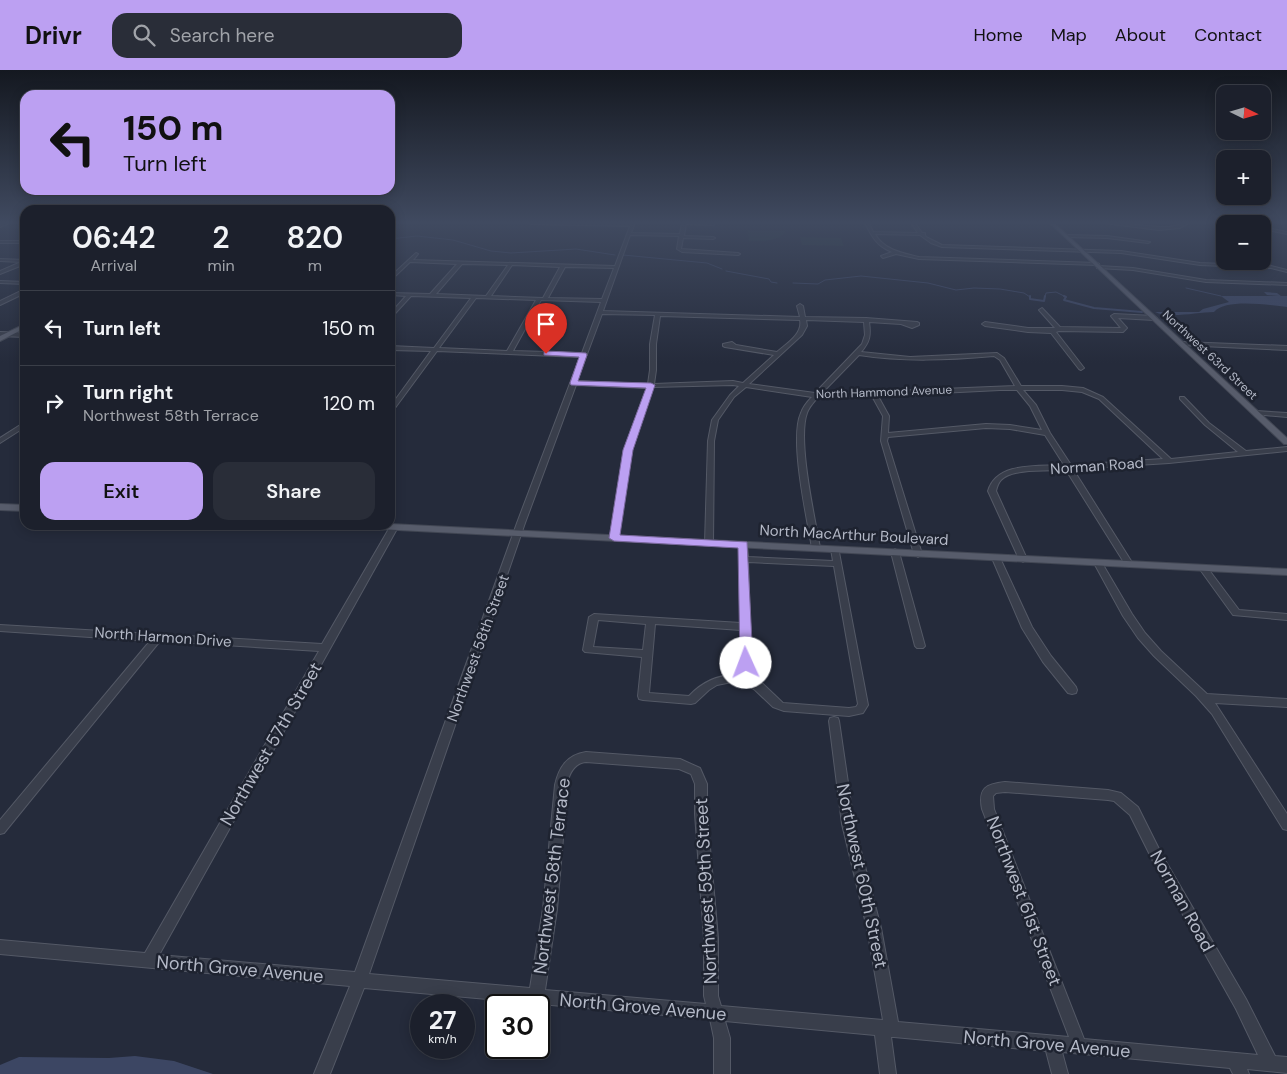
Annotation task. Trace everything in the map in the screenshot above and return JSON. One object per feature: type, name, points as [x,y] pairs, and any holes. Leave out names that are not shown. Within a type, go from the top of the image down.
[{"type":"main road","name":"Northwest 63rd Street","points":[[1102,270],[1287,442]]},
{"type":"main road","points":[[0,339],[20,328]]},
{"type":"main road","points":[[0,507],[20,508]]},
{"type":"main road","name":"North MacArthur Boulevard","points":[[395,527],[1287,572]]},
{"type":"street","points":[[432,295],[454,270]]},
{"type":"street","points":[[488,297],[507,270]]},
{"type":"street","points":[[509,352],[561,270]]},
{"type":"street","name":"Northwest 58th Street","points":[[322,1074],[359,981],[518,533],[615,270]]},
{"type":"street","points":[[1138,270],[1206,281],[1287,284]]},
{"type":"street","points":[[0,282],[20,284]]},
{"type":"street","points":[[0,303],[20,293]]},
{"type":"street","points":[[395,294],[604,301]]},
{"type":"street","points":[[395,311],[410,294]]},
{"type":"street","points":[[395,403],[474,297]]},
{"type":"street","points":[[709,543],[712,431],[715,420],[724,405],[744,384],[800,334],[804,326],[800,306]]},
{"type":"street","points":[[1042,310],[1081,368]]},
{"type":"street","points":[[600,312],[902,322]]},
{"type":"street","points":[[614,538],[628,450],[651,385],[654,370],[653,344],[658,314]]},
{"type":"street","points":[[985,324],[1028,330],[1123,330],[1124,328],[1114,316],[1154,318]]},
{"type":"street","points":[[816,548],[799,431],[800,421],[804,412],[817,395],[865,344],[868,335],[866,320]]},
{"type":"street","points":[[0,334],[20,335]]},
{"type":"street","points":[[1182,344],[1287,348]]},
{"type":"street","points":[[734,346],[778,354]]},
{"type":"street","points":[[395,348],[584,355]]},
{"type":"street","points":[[858,352],[887,358],[920,360],[994,354],[1002,359],[1020,390],[1038,412],[1047,434],[1129,564]]},
{"type":"street","name":"North Hammond Avenue","points":[[574,383],[651,385],[703,382],[744,384],[817,395],[1019,387],[1070,388],[1094,394],[1101,398],[1169,461]]},
{"type":"street","points":[[874,394],[886,416],[884,435],[918,554]]},
{"type":"street","points":[[1182,398],[1208,424],[1245,454]]},
{"type":"street","points":[[1256,413],[1287,414]]},
{"type":"street","points":[[884,435],[992,426],[1010,427],[1047,434]]},
{"type":"street","points":[[0,441],[20,427]]},
{"type":"street","name":"Norman Road","points":[[1023,559],[992,491],[995,481],[1006,473],[1067,467],[1169,461],[1287,449]]},
{"type":"street","name":"Northwest 57th Street","points":[[148,961],[392,530]]},
{"type":"street","points":[[743,544],[747,682]]},
{"type":"street","points":[[651,621],[643,696],[690,700],[705,686],[714,681],[733,679],[758,686],[780,707],[849,712],[859,710],[863,705],[835,549]]},
{"type":"street","points":[[895,552],[920,646]]},
{"type":"street","points":[[996,558],[1027,628],[1047,659],[1072,690]]},
{"type":"street","points":[[743,559],[838,564]]},
{"type":"street","points":[[1098,563],[1141,635],[1206,698],[1287,825]]},
{"type":"street","points":[[1203,568],[1236,613],[1287,616]]},
{"type":"street","points":[[648,654],[588,650],[594,617],[745,627]]},
{"type":"street","name":"North Harmon Drive","points":[[0,628],[325,648]]},
{"type":"street","points":[[0,829],[158,637]]},
{"type":"street","points":[[1206,698],[1287,703]]},
{"type":"street","name":"Northwest 60th Street","points":[[834,721],[848,824],[874,928],[887,1030],[888,1074]]},
{"type":"street","name":"Northwest 58th Terrace","points":[[537,994],[545,946],[561,785],[565,769],[578,758],[634,760]]},
{"type":"street","name":"Northwest 59th Street","points":[[634,760],[680,764],[696,770],[700,777],[711,938],[711,996],[722,1038],[722,1074]]},
{"type":"street","name":"Northwest 61st Street","points":[[1056,790],[994,788],[988,793],[986,800],[1080,1047]]},
{"type":"street","name":"Norman Road","points":[[1056,790],[1108,794],[1117,797],[1134,811],[1158,859],[1241,1004],[1271,1064]]},
{"type":"street","name":"North Grove Avenue","points":[[0,947],[494,994]]},
{"type":"street","name":"North Grove Avenue","points":[[550,999],[1052,1044],[1238,1067],[1271,1064],[1287,1065]]},
{"type":"street","points":[[1052,1044],[1060,1074]]},
{"type":"water","points":[[1264,292],[1287,296],[1287,307],[1237,304],[1228,305],[1214,312],[1168,315],[1155,312],[1199,312],[1203,309],[1229,302],[1221,296],[1279,296],[1267,295]]},
{"type":"water","points":[[135,1056],[174,1061],[213,1074],[0,1074],[0,1065],[19,1057],[109,1058]]},
{"type":"waterway","points":[[726,271],[769,279],[771,282],[777,283]]},
{"type":"waterway","points":[[793,283],[818,284],[825,280],[861,276],[928,283],[956,290],[974,288],[1000,289],[1024,293],[1030,297]]},
{"type":"waterway","points":[[1186,288],[1221,296]]},
{"type":"waterway","points":[[1045,297],[1046,293],[1056,292],[1066,297],[1064,300],[1094,308],[1142,312]]},
{"type":"waterway","points":[[1030,297],[1030,299],[1044,301],[1045,296]]},
{"type":"route","points":[[546,354],[584,355],[574,383],[651,385],[628,450],[614,538],[743,544],[746,663]]}]
